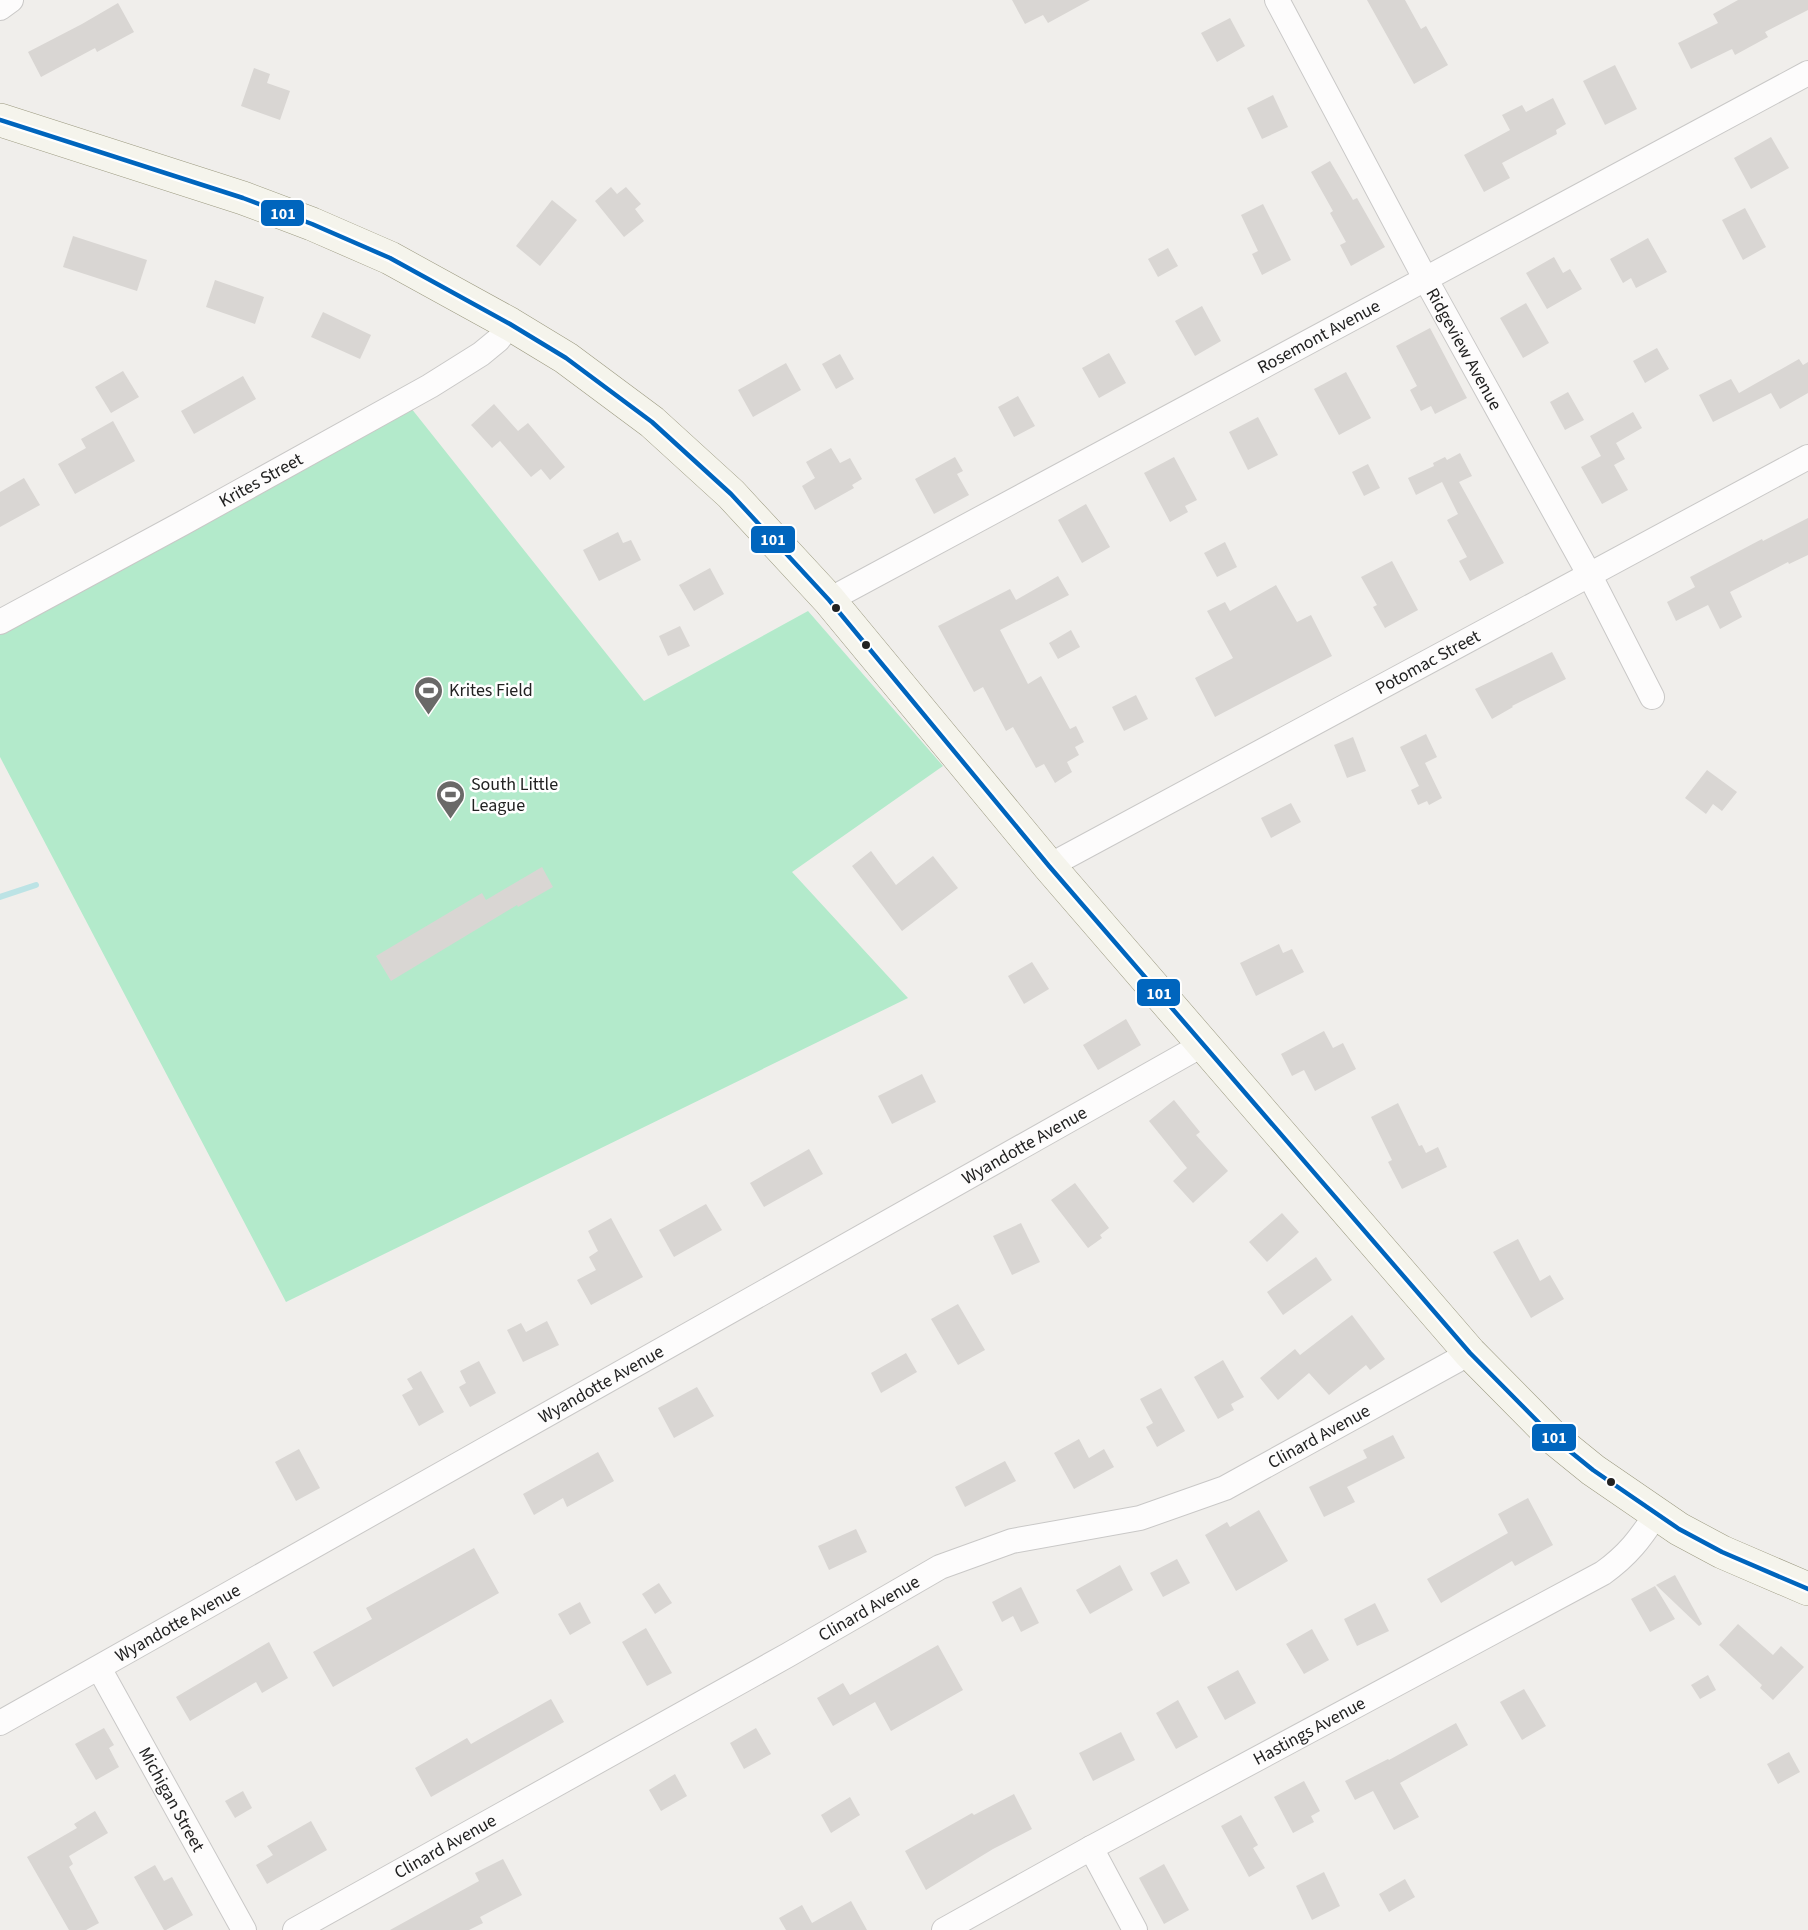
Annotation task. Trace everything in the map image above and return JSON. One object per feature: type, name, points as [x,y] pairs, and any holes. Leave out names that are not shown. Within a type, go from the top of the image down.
[{"type":"main road","points":[[0,120],[160,170],[312,224],[390,258],[510,324],[566,358],[652,422],[731,494],[829,600],[1048,866],[1202,1045],[1470,1353],[1556,1440],[1593,1470],[1657,1514],[1722,1552],[1808,1588]]},
{"type":"street","points":[[0,8],[11,0]]},
{"type":"street","name":"Ridgeview Avenue","points":[[1277,0],[1426,280],[1589,574],[1652,697]]},
{"type":"street","name":"Rosemont Avenue","points":[[829,600],[1808,73]]},
{"type":"street","name":"Krites Street","points":[[0,622],[430,386],[481,354],[498,340],[510,324]]},
{"type":"street","name":"Potomac Street","points":[[1048,866],[1808,458]]},
{"type":"street","name":"Wyandotte Avenue","points":[[0,1723],[1202,1045]]},
{"type":"street","name":"Clinard Avenue","points":[[295,1930],[788,1655],[940,1567],[1012,1541],[1140,1518],[1225,1488],[1470,1353]]},
{"type":"street","name":"Hastings Avenue","points":[[944,1930],[1091,1848],[1603,1573],[1622,1559],[1639,1541],[1657,1514]]},
{"type":"street","name":"Michigan Street","points":[[99,1668],[244,1930]]},
{"type":"street","points":[[1091,1848],[1135,1930]]},
{"type":"green space","name":"South Little League","points":[[411,408],[644,701],[808,611],[943,766],[792,872],[908,998],[286,1302],[0,757],[0,633]]},
{"type":"building","points":[[1012,0],[1090,0],[1048,23],[1043,15],[1025,24]]},
{"type":"building","points":[[1367,0],[1405,0],[1421,29],[1426,26],[1448,65],[1414,84]]},
{"type":"building","points":[[1738,0],[1808,0],[1808,10],[1765,32],[1768,37],[1735,55],[1732,49],[1691,69],[1678,43],[1718,23],[1713,14]]},
{"type":"building","points":[[118,3],[134,32],[97,52],[95,48],[41,77],[28,52]]},
{"type":"building","points":[[1230,18],[1245,46],[1217,62],[1201,33]]},
{"type":"building","points":[[1615,65],[1637,109],[1605,125],[1583,81]]},
{"type":"building","points":[[254,68],[270,74],[267,83],[290,91],[280,120],[241,106]]},
{"type":"building","points":[[1273,95],[1288,127],[1262,139],[1247,108]]},
{"type":"building","points":[[1553,98],[1566,124],[1556,130],[1557,134],[1502,163],[1510,178],[1484,192],[1464,155],[1510,130],[1502,115],[1522,105],[1526,112]]},
{"type":"building","points":[[1771,137],[1789,168],[1751,189],[1734,158]]},
{"type":"building","points":[[1330,161],[1353,200],[1357,198],[1385,247],[1351,266],[1340,245],[1346,242],[1330,213],[1333,211],[1311,172]]},
{"type":"building","points":[[611,187],[617,194],[626,187],[641,204],[635,209],[644,221],[624,237],[595,201]]},
{"type":"building","points":[[552,200],[577,220],[540,266],[516,246]]},
{"type":"building","points":[[1263,204],[1291,260],[1262,275],[1252,254],[1258,251],[1241,215]]},
{"type":"building","points":[[1745,208],[1766,247],[1743,260],[1722,220]]},
{"type":"building","points":[[73,236],[147,260],[137,291],[63,267]]},
{"type":"building","points":[[1648,238],[1667,272],[1636,288],[1631,278],[1623,283],[1610,259]]},
{"type":"building","points":[[1168,248],[1178,266],[1158,277],[1148,259]]},
{"type":"building","points":[[1554,257],[1563,273],[1570,269],[1582,289],[1547,309],[1526,273]]},
{"type":"building","points":[[215,280],[264,297],[255,324],[206,307]]},
{"type":"building","points":[[1526,303],[1549,343],[1523,358],[1500,318]]},
{"type":"building","points":[[1202,306],[1221,341],[1195,356],[1175,321]]},
{"type":"building","points":[[323,312],[371,335],[360,359],[311,337]]},
{"type":"building","points":[[1430,328],[1467,398],[1435,414],[1431,406],[1421,411],[1410,390],[1417,386],[1396,346]]},
{"type":"building","points":[[1657,348],[1669,369],[1645,383],[1633,361]]},
{"type":"building","points":[[1109,353],[1126,383],[1099,398],[1082,368]]},
{"type":"building","points":[[840,354],[854,379],[836,389],[822,364]]},
{"type":"building","points":[[1799,359],[1803,365],[1808,362],[1808,393],[1780,409],[1771,393],[1713,422],[1699,395],[1731,379],[1739,393]]},
{"type":"building","points":[[786,363],[801,390],[753,417],[738,390]]},
{"type":"building","points":[[123,371],[139,397],[111,413],[95,387]]},
{"type":"building","points":[[1346,372],[1371,418],[1339,435],[1314,389]]},
{"type":"building","points":[[243,376],[256,399],[194,434],[181,411]]},
{"type":"building","points":[[1568,392],[1584,420],[1565,430],[1550,402]]},
{"type":"building","points":[[1018,396],[1035,426],[1014,437],[998,407]]},
{"type":"building","points":[[494,404],[518,431],[528,423],[565,467],[550,480],[541,469],[531,477],[500,441],[492,448],[471,425]]},
{"type":"building","points":[[1633,412],[1642,428],[1616,443],[1625,459],[1614,465],[1628,490],[1602,504],[1581,467],[1601,456],[1590,436]]},
{"type":"building","points":[[1258,417],[1278,455],[1248,470],[1229,432]]},
{"type":"building","points":[[113,421],[135,461],[75,494],[58,464],[86,448],[81,439]]},
{"type":"building","points":[[831,448],[840,463],[850,458],[862,479],[852,485],[854,488],[815,510],[802,486],[815,478],[806,462]]},
{"type":"building","points":[[1460,453],[1472,476],[1459,482],[1504,563],[1470,581],[1459,561],[1467,557],[1447,520],[1458,514],[1442,482],[1416,495],[1408,478],[1434,466],[1433,463],[1445,457],[1447,460]]},
{"type":"building","points":[[955,457],[963,471],[957,474],[969,495],[934,514],[915,479]]},
{"type":"building","points":[[1174,457],[1197,500],[1185,506],[1188,512],[1170,522],[1144,473]]},
{"type":"building","points":[[1368,464],[1380,488],[1364,496],[1352,472]]},
{"type":"building","points":[[24,478],[40,505],[0,527],[0,492]]},
{"type":"building","points":[[1086,504],[1110,547],[1082,563],[1058,520]]},
{"type":"building","points":[[1808,518],[1808,555],[1789,564],[1788,562],[1730,592],[1742,617],[1720,629],[1708,605],[1676,621],[1667,602],[1695,587],[1690,577]]},
{"type":"building","points":[[618,532],[623,543],[631,540],[641,560],[599,581],[583,550]]},
{"type":"building","points":[[1225,542],[1237,567],[1217,577],[1204,553]]},
{"type":"building","points":[[1392,561],[1418,610],[1385,628],[1373,607],[1377,605],[1361,577]]},
{"type":"building","points":[[710,568],[724,594],[694,611],[679,585]]},
{"type":"building","points":[[1058,576],[1069,595],[1000,630],[1028,684],[1041,676],[1070,729],[1076,726],[1084,742],[1075,747],[1079,755],[1067,762],[1072,772],[1055,783],[1044,764],[1036,768],[1013,727],[1006,731],[983,687],[974,692],[938,626],[1010,589],[1016,600]]},
{"type":"building","points":[[1276,585],[1297,622],[1311,615],[1332,656],[1215,717],[1195,678],[1233,658],[1207,611],[1225,602],[1230,611]]},
{"type":"building","points":[[680,626],[690,646],[668,656],[659,636]]},
{"type":"building","points":[[1071,630],[1080,647],[1058,659],[1049,643]]},
{"type":"building","points":[[1552,652],[1566,679],[1512,706],[1492,719],[1475,689]]},
{"type":"building","points":[[1136,695],[1148,719],[1124,731],[1112,707]]},
{"type":"building","points":[[1426,734],[1437,757],[1425,763],[1442,798],[1429,805],[1427,801],[1418,805],[1411,790],[1419,786],[1400,747]]},
{"type":"building","points":[[1353,737],[1366,771],[1347,778],[1334,745]]},
{"type":"building","points":[[1707,770],[1737,792],[1722,811],[1713,804],[1706,814],[1685,798]]},
{"type":"building","points":[[1291,803],[1301,822],[1271,838],[1261,818]]},
{"type":"building","points":[[871,851],[896,885],[933,856],[958,888],[902,931],[852,866]]},
{"type":"building","points":[[542,867],[553,887],[518,907],[517,905],[391,981],[376,956],[482,893],[486,900]]},
{"type":"building","points":[[1279,944],[1283,953],[1292,949],[1304,972],[1256,996],[1240,963]]},
{"type":"building","points":[[1032,962],[1049,989],[1024,1004],[1008,976]]},
{"type":"building","points":[[1126,1019],[1141,1045],[1098,1070],[1083,1045]]},
{"type":"building","points":[[1324,1031],[1333,1048],[1343,1043],[1356,1069],[1315,1091],[1304,1070],[1292,1076],[1281,1054]]},
{"type":"building","points":[[922,1074],[936,1102],[892,1124],[878,1096]]},
{"type":"building","points":[[1174,1100],[1200,1132],[1196,1135],[1228,1171],[1193,1203],[1173,1181],[1187,1168],[1149,1121]]},
{"type":"building","points":[[1398,1103],[1419,1146],[1422,1145],[1426,1153],[1438,1147],[1447,1167],[1402,1189],[1388,1162],[1392,1160],[1371,1117]]},
{"type":"building","points":[[809,1149],[823,1174],[764,1207],[750,1183]]},
{"type":"building","points":[[1075,1183],[1109,1228],[1100,1235],[1102,1238],[1088,1248],[1051,1200]]},
{"type":"building","points":[[706,1204],[722,1230],[674,1257],[659,1230]]},
{"type":"building","points":[[1282,1213],[1299,1232],[1267,1262],[1249,1242]]},
{"type":"building","points":[[611,1218],[643,1277],[591,1305],[577,1280],[596,1270],[589,1257],[598,1251],[588,1231]]},
{"type":"building","points":[[1021,1223],[1040,1262],[1012,1275],[993,1236]]},
{"type":"building","points":[[1518,1239],[1540,1281],[1550,1275],[1564,1299],[1531,1318],[1493,1252]]},
{"type":"building","points":[[1316,1257],[1332,1280],[1283,1315],[1267,1292]]},
{"type":"building","points":[[958,1304],[985,1350],[958,1365],[931,1319]]},
{"type":"building","points":[[1352,1315],[1385,1359],[1370,1370],[1366,1365],[1329,1395],[1309,1373],[1278,1400],[1260,1378],[1295,1349],[1300,1355]]},
{"type":"building","points":[[547,1321],[559,1345],[523,1362],[507,1330],[521,1323],[526,1332]]},
{"type":"building","points":[[906,1353],[917,1372],[881,1393],[871,1373]]},
{"type":"building","points":[[1223,1360],[1244,1397],[1231,1404],[1234,1410],[1218,1419],[1194,1377]]},
{"type":"building","points":[[479,1361],[496,1393],[470,1407],[459,1387],[466,1383],[460,1371]]},
{"type":"building","points":[[421,1371],[444,1412],[419,1426],[402,1395],[413,1389],[407,1379]]},
{"type":"building","points":[[697,1387],[714,1416],[674,1438],[658,1408]]},
{"type":"building","points":[[1161,1388],[1185,1431],[1157,1447],[1146,1427],[1153,1423],[1140,1399]]},
{"type":"building","points":[[1393,1435],[1405,1458],[1347,1487],[1355,1502],[1324,1517],[1309,1487],[1367,1458],[1363,1450]]},
{"type":"building","points":[[1079,1439],[1089,1458],[1104,1449],[1114,1467],[1074,1489],[1054,1453]]},
{"type":"building","points":[[299,1449],[320,1488],[296,1501],[275,1462]]},
{"type":"building","points":[[598,1452],[614,1481],[567,1507],[563,1498],[534,1515],[523,1494]]},
{"type":"building","points":[[1005,1461],[1016,1481],[965,1507],[955,1487]]},
{"type":"building","points":[[1528,1498],[1553,1545],[1515,1566],[1512,1561],[1441,1603],[1427,1579],[1508,1533],[1498,1514]]},
{"type":"building","points":[[1259,1510],[1288,1561],[1236,1591],[1205,1535],[1227,1522],[1230,1527]]},
{"type":"building","points":[[856,1529],[867,1552],[829,1570],[818,1546]]},
{"type":"building","points":[[474,1548],[499,1593],[333,1687],[313,1652],[372,1619],[366,1608]]},
{"type":"building","points":[[1177,1559],[1190,1583],[1163,1597],[1150,1573]]},
{"type":"building","points":[[1120,1565],[1133,1590],[1090,1614],[1076,1590]]},
{"type":"building","points":[[1675,1575],[1702,1624],[1699,1626],[1656,1585]]},
{"type":"building","points":[[659,1583],[672,1603],[655,1614],[642,1594]]},
{"type":"building","points":[[1655,1586],[1675,1619],[1650,1632],[1631,1599]]},
{"type":"building","points":[[1021,1587],[1039,1623],[1021,1632],[1013,1616],[1002,1622],[992,1602]]},
{"type":"building","points":[[580,1602],[591,1623],[570,1635],[558,1614]]},
{"type":"building","points":[[1375,1603],[1389,1631],[1357,1646],[1344,1619]]},
{"type":"building","points":[[1738,1624],[1773,1655],[1781,1646],[1804,1667],[1773,1700],[1760,1688],[1762,1685],[1719,1645]]},
{"type":"building","points":[[646,1628],[672,1673],[647,1686],[622,1642]]},
{"type":"building","points":[[1312,1629],[1329,1660],[1304,1674],[1286,1644]]},
{"type":"building","points":[[269,1642],[288,1678],[262,1693],[256,1682],[190,1721],[176,1697]]},
{"type":"building","points":[[938,1645],[963,1690],[891,1731],[875,1702],[833,1726],[817,1698],[843,1683],[850,1695]]},
{"type":"building","points":[[1238,1670],[1256,1703],[1225,1720],[1207,1687]]},
{"type":"building","points":[[1708,1675],[1716,1690],[1700,1699],[1691,1685]]},
{"type":"building","points":[[1524,1689],[1546,1726],[1522,1740],[1500,1702]]},
{"type":"building","points":[[551,1699],[564,1722],[431,1797],[415,1768],[467,1738],[471,1744]]},
{"type":"building","points":[[1178,1700],[1198,1737],[1176,1749],[1156,1713]]},
{"type":"building","points":[[1456,1723],[1468,1745],[1400,1783],[1419,1817],[1394,1830],[1373,1791],[1355,1800],[1345,1781]]},
{"type":"building","points":[[104,1728],[114,1745],[109,1748],[119,1767],[96,1780],[75,1744]]},
{"type":"building","points":[[756,1728],[771,1754],[744,1769],[730,1743]]},
{"type":"building","points":[[1121,1732],[1135,1760],[1093,1781],[1079,1753]]},
{"type":"building","points":[[1789,1752],[1800,1772],[1778,1784],[1767,1764]]},
{"type":"building","points":[[675,1774],[687,1796],[661,1811],[649,1790]]},
{"type":"building","points":[[1304,1781],[1320,1811],[1311,1816],[1314,1822],[1293,1833],[1274,1797]]},
{"type":"building","points":[[243,1791],[252,1808],[235,1818],[225,1801]]},
{"type":"building","points":[[1014,1794],[1032,1829],[993,1849],[926,1890],[905,1851],[972,1813],[974,1815]]},
{"type":"building","points":[[850,1797],[860,1815],[831,1833],[821,1815]]},
{"type":"building","points":[[95,1811],[108,1833],[69,1856],[73,1864],[69,1867],[99,1923],[86,1930],[69,1930],[27,1857],[77,1828],[74,1824]]},
{"type":"building","points":[[1241,1815],[1258,1845],[1253,1848],[1265,1868],[1249,1877],[1221,1826]]},
{"type":"building","points":[[311,1821],[327,1850],[267,1884],[256,1865],[273,1855],[267,1846]]},
{"type":"building","points":[[503,1859],[522,1895],[480,1917],[483,1923],[469,1930],[390,1930],[479,1881],[475,1873]]},
{"type":"building","points":[[1164,1864],[1189,1910],[1164,1924],[1139,1878]]},
{"type":"building","points":[[155,1865],[164,1881],[172,1877],[193,1915],[166,1930],[134,1877]]},
{"type":"building","points":[[1324,1872],[1340,1906],[1312,1920],[1296,1886]]},
{"type":"building","points":[[1405,1879],[1415,1897],[1389,1912],[1379,1894]]},
{"type":"building","points":[[851,1901],[867,1930],[786,1930],[779,1918],[802,1905],[812,1923]]},
{"type":"waterway","points":[[0,897],[36,885]]},
{"type":"transit line","name":"101","points":[[0,120],[243,198],[312,224],[390,258],[510,324],[566,358],[652,422],[731,494],[829,600],[1049,866],[1470,1353],[1556,1440],[1593,1470],[1679,1529],[1722,1552],[1808,1589]]},
{"type":"place","name":"Krites Field","points":[[428,716]]},
{"type":"place","name":"South Little League","points":[[450,820]]}]
